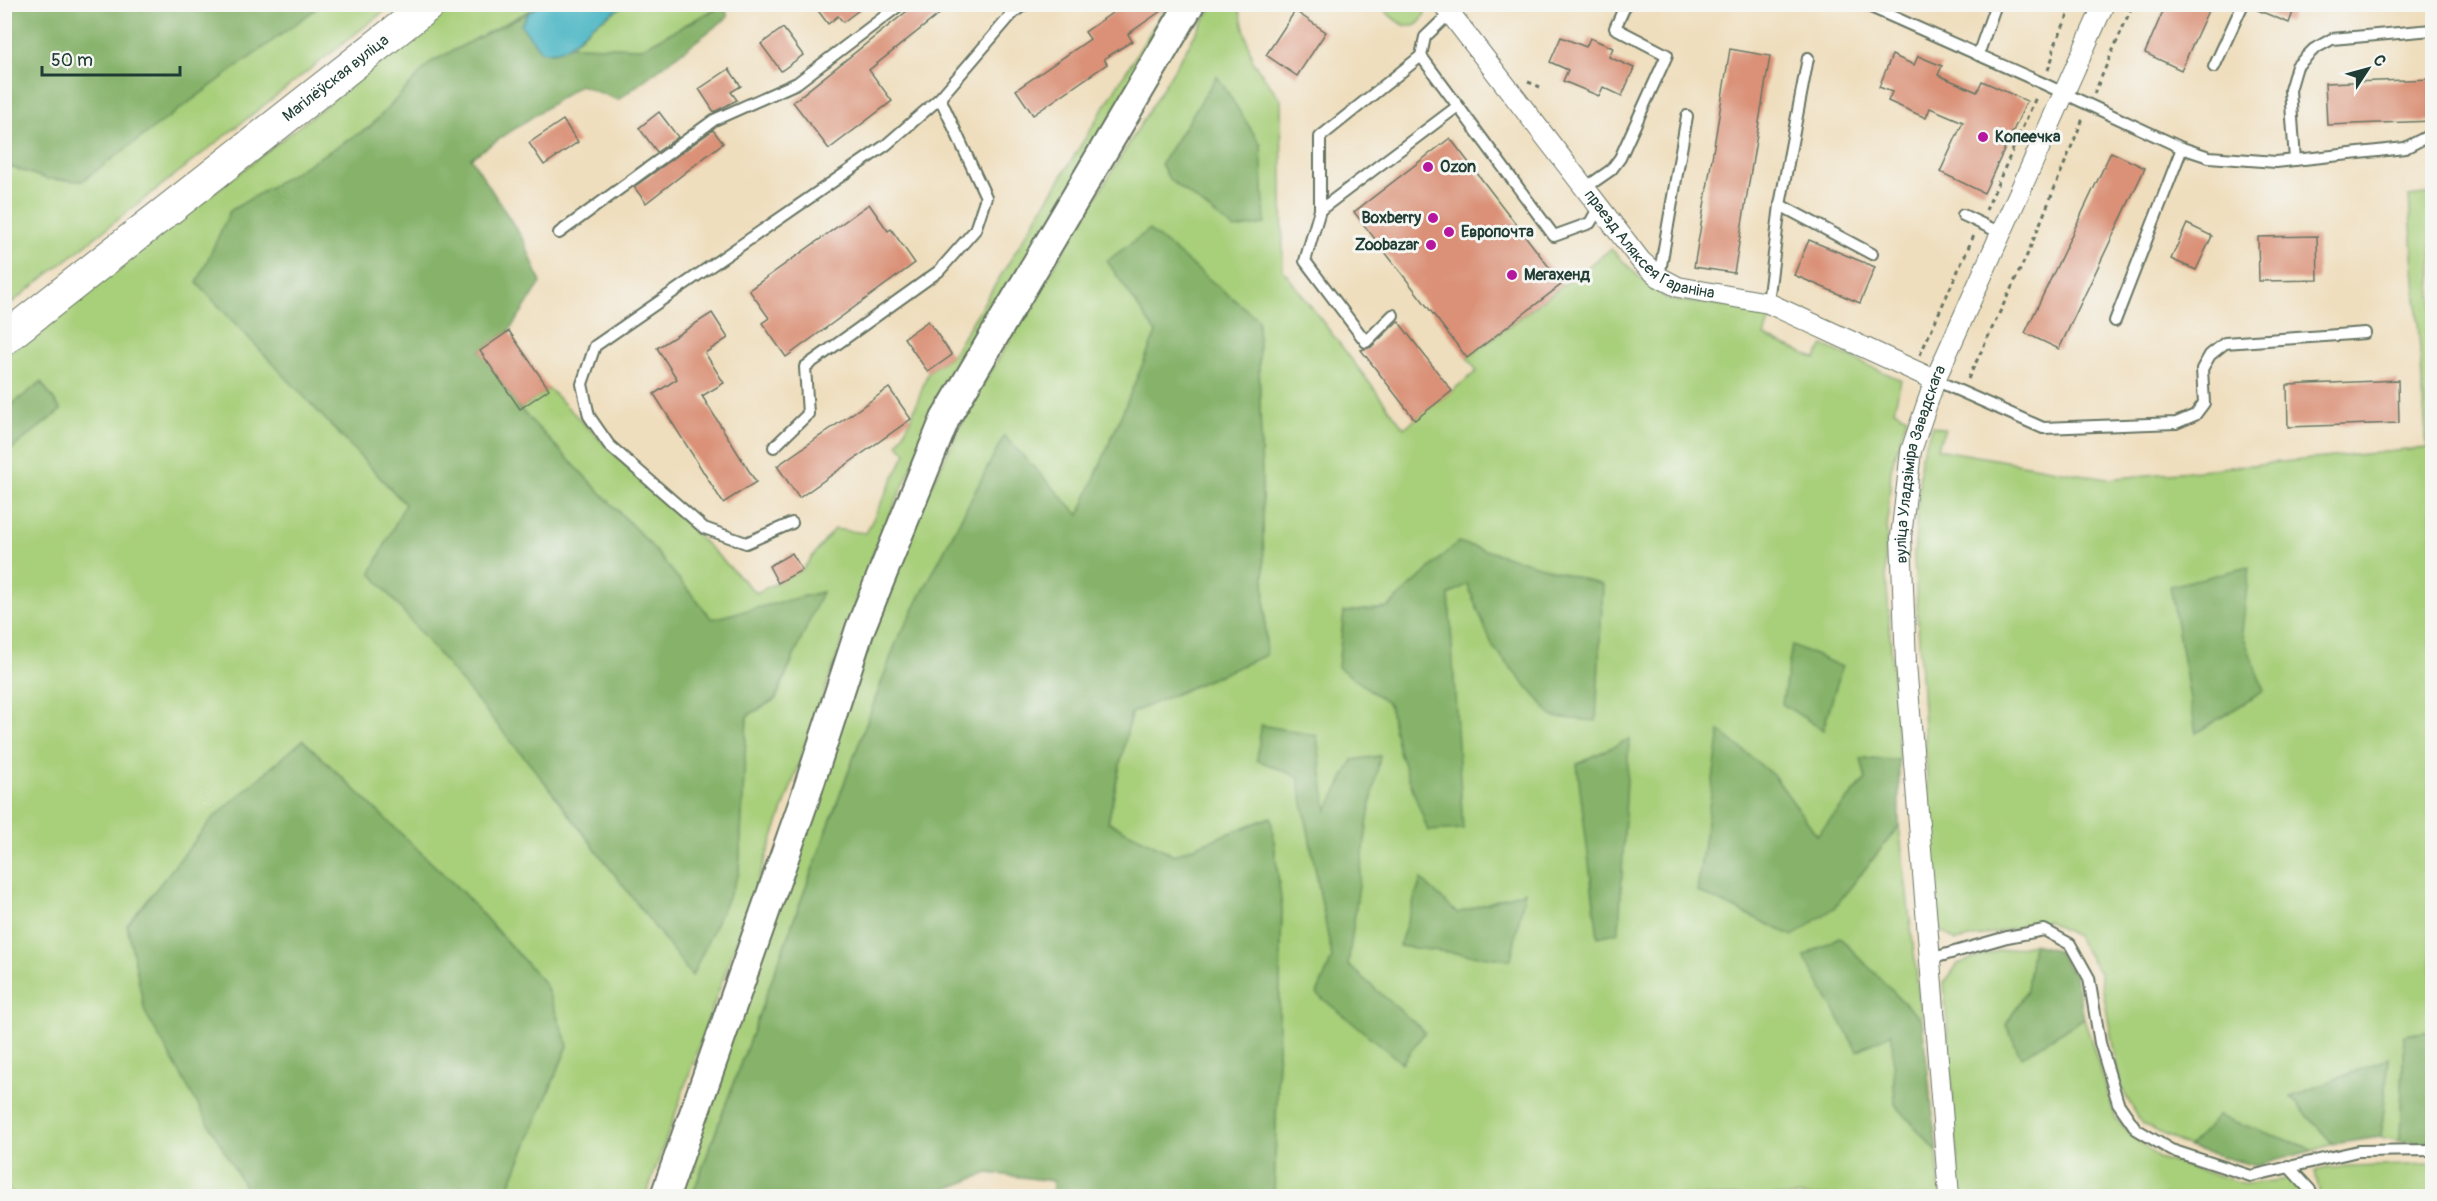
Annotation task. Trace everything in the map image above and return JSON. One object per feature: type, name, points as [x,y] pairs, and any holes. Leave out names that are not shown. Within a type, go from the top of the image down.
[{"type":"main road","name":"Магілёўская вуліца","points":[[4,339],[430,4]]},
{"type":"street","points":[[665,1197],[800,813],[860,629],[945,418],[1191,4]]},
{"type":"street","name":"вуліца Уладзіміра Завадскага","points":[[1949,1197],[1906,663],[1900,537],[1911,451],[1935,380],[2104,4]]},
{"type":"street","name":"праезд Аляксея Гараніна","points":[[1447,9],[1641,261],[1659,277],[1678,287],[1768,303],[1935,380]]},
{"type":"lane","points":[[559,233],[714,120],[797,83],[901,4]]},
{"type":"lane","points":[[1005,4],[1012,14]]},
{"type":"lane","points":[[792,523],[746,543],[704,528],[609,445],[589,416],[582,384],[595,346],[886,145],[940,98],[1012,14],[1024,4]]},
{"type":"lane","points":[[1585,188],[1611,170],[1620,158],[1667,55],[1615,28],[1626,4]]},
{"type":"lane","points":[[1864,4],[2065,93],[2182,148],[2209,157],[2276,162],[2405,148],[2433,134]]},
{"type":"lane","points":[[1978,55],[1996,4]]},
{"type":"lane","points":[[2214,67],[2243,4]]},
{"type":"lane","points":[[1394,315],[1366,342],[1305,261],[1320,210],[1320,137],[1421,56],[1425,38],[1447,9]]},
{"type":"lane","points":[[2295,160],[2290,90],[2297,66],[2314,49],[2332,39],[2433,30]]},
{"type":"lane","points":[[1421,56],[1554,236],[1590,223],[1599,207]]},
{"type":"lane","points":[[1768,303],[1780,205],[1808,58]]},
{"type":"lane","points":[[774,447],[808,414],[805,367],[939,271],[975,230],[986,197],[940,98]]},
{"type":"lane","points":[[1320,210],[1458,106]]},
{"type":"lane","points":[[1659,277],[1687,116]]},
{"type":"lane","points":[[2115,321],[2182,148]]},
{"type":"lane","points":[[1780,205],[1872,254]]},
{"type":"lane","points":[[1964,215],[2001,233]]},
{"type":"lane","points":[[1935,380],[2043,428],[2176,423],[2195,415],[2204,403],[2202,369],[2210,355],[2225,343],[2366,333]]},
{"type":"lane","points":[[1930,959],[2007,936],[2044,930],[2070,944],[2088,978],[2100,1043],[2118,1104],[2136,1129],[2171,1150],[2251,1176],[2358,1151],[2433,1150]]},
{"type":"lane","points":[[2288,1166],[2310,1191],[2312,1197]]},
{"type":"path","points":[[1913,370],[2054,56],[2054,47],[2073,4]]},
{"type":"path","points":[[1961,392],[2028,253],[2133,4]]},
{"type":"green space","points":[[5,4],[321,5],[82,181],[47,179],[5,165]]},
{"type":"green space","points":[[724,4],[642,48],[571,46],[592,26],[625,5]]},
{"type":"green space","points":[[321,5],[392,5],[5,308],[5,165],[47,179],[82,181]]},
{"type":"green space","points":[[455,5],[540,5],[431,62],[370,127],[230,211],[198,283],[405,504],[539,775],[692,975],[739,873],[747,716],[776,699],[821,592],[712,619],[648,542],[520,409],[549,389],[756,593],[802,570],[834,529],[866,533],[906,453],[898,444],[911,419],[928,372],[952,355],[1167,5],[1177,5],[928,431],[878,541],[646,1196],[505,1196],[568,1046],[545,984],[463,893],[303,740],[237,1172],[250,1196],[17,1196],[5,1187],[5,454],[61,410],[41,382],[5,410],[5,355]]},
{"type":"green space","points":[[724,5],[728,17],[618,100],[580,85],[471,158],[524,241],[541,283],[509,331],[480,351],[520,409],[648,542],[712,619],[822,592],[775,699],[747,716],[739,873],[692,976],[539,775],[371,573],[405,504],[197,283],[230,211],[370,127],[431,62],[529,12],[521,25],[550,53],[571,46],[642,48]]},
{"type":"green space","points":[[1213,5],[1238,5],[1253,62],[1281,100],[1283,270],[1404,428],[1477,371],[1467,358],[1611,249],[1639,277],[1668,300],[1756,308],[1770,319],[1764,336],[1816,359],[1823,345],[1901,380],[1894,410],[1907,417],[1891,469],[1885,562],[1899,760],[1862,759],[1866,779],[1817,836],[1774,776],[1834,908],[1899,826],[1922,1021],[1839,937],[1892,1033],[1895,1104],[1937,1152],[1940,1196],[1274,1196],[1282,908],[1270,817],[1174,855],[1108,823],[1131,713],[1266,655],[1258,319],[1108,261],[1156,333],[1079,516],[1004,436],[896,643],[692,1196],[673,1196],[852,690],[926,497],[974,399]]},
{"type":"green space","points":[[1380,5],[1427,5],[1419,23],[1407,26],[1393,18]]},
{"type":"green space","points":[[1217,76],[1261,145],[1265,224],[1234,229],[1169,179],[1161,164]]},
{"type":"green space","points":[[2432,194],[2432,1031],[2404,1035],[2400,1141],[2381,1137],[2389,1059],[2291,1097],[2333,1144],[2315,1150],[2218,1116],[2189,1147],[2142,1124],[2120,1086],[2100,973],[2076,936],[2047,921],[1956,941],[1936,927],[1914,558],[1921,456],[1932,426],[1945,429],[1937,449],[2107,479],[2427,448],[2409,197]]},
{"type":"green space","points":[[1149,230],[1258,319],[1266,655],[1131,713],[1108,822],[1174,855],[1271,817],[1282,908],[1274,1196],[1052,1196],[1053,1181],[988,1173],[929,1196],[692,1196],[896,643],[1004,436],[1079,515],[1156,333],[1107,261]]},
{"type":"green space","points":[[41,382],[61,410],[5,454],[5,410]]},
{"type":"green space","points":[[1458,542],[1603,585],[1596,721],[1553,717],[1493,647],[1467,584],[1449,595],[1463,829],[1428,831],[1399,752],[1389,704],[1338,667],[1344,612],[1387,608]]},
{"type":"green space","points":[[2249,567],[2242,632],[2264,691],[2196,733],[2170,586]]},
{"type":"green space","points":[[1792,645],[1842,667],[1823,730],[1782,704]]},
{"type":"green space","points":[[1261,725],[1317,736],[1327,810],[1353,760],[1380,756],[1368,819],[1348,965],[1425,1032],[1402,1063],[1317,994],[1332,958],[1298,777],[1257,760]]},
{"type":"green space","points":[[1720,731],[1774,776],[1817,835],[1866,779],[1861,759],[1899,760],[1899,826],[1834,908],[1793,936],[1697,891]]},
{"type":"green space","points":[[1629,739],[1619,932],[1598,937],[1577,764]]},
{"type":"green space","points":[[303,740],[463,893],[545,984],[568,1045],[505,1196],[250,1196],[145,1012],[127,925],[213,818]]},
{"type":"green space","points":[[1421,879],[1457,913],[1525,891],[1511,960],[1399,946]]},
{"type":"green space","points":[[1839,937],[1922,1021],[1937,1152],[1895,1104],[1892,1033],[1857,1051],[1804,956]]},
{"type":"green space","points":[[2033,944],[2027,990],[2006,1025],[2022,1056],[2084,1018],[2116,1119],[2158,1158],[2246,1184],[2289,1179],[2304,1196],[1960,1196],[1944,983],[1958,964],[1986,954]]},
{"type":"green space","points":[[2033,944],[2056,950],[2075,976],[2084,1018],[2021,1057],[2006,1025],[2027,990]]},
{"type":"green space","points":[[2432,1031],[2432,1131],[2427,1143],[2400,1141],[2404,1035]]},
{"type":"green space","points":[[2389,1058],[2381,1137],[2333,1144],[2291,1097]]},
{"type":"green space","points":[[2218,1116],[2315,1150],[2255,1166],[2189,1147]]},
{"type":"green space","points":[[2432,1164],[2432,1196],[2320,1196],[2315,1171],[2326,1168]]},
{"type":"water","points":[[540,5],[625,5],[593,25],[570,45],[549,52],[541,51],[521,25],[529,12]]},
{"type":"building","points":[[813,4],[867,4],[843,22],[838,16],[828,24]]},
{"type":"building","points":[[916,4],[952,4],[869,70],[892,101],[829,149],[793,102]]},
{"type":"building","points":[[1125,4],[1171,4],[1128,34],[1132,41],[1104,59],[1107,64],[1033,115],[1016,90],[1090,39],[1085,32]]},
{"type":"building","points":[[2166,4],[2211,4],[2181,70],[2145,53]]},
{"type":"building","points":[[2250,4],[2296,4],[2289,23],[2250,7]]},
{"type":"building","points":[[1295,11],[1326,32],[1297,76],[1266,55]]},
{"type":"building","points":[[783,28],[803,55],[781,71],[761,44]]},
{"type":"building","points":[[1561,37],[1586,47],[1590,38],[1613,48],[1609,57],[1634,68],[1622,96],[1603,87],[1599,96],[1563,81],[1568,70],[1550,62]]},
{"type":"building","points":[[1730,49],[1770,56],[1734,273],[1694,267]]},
{"type":"building","points":[[1892,55],[1914,65],[1918,56],[1942,66],[1938,75],[1977,92],[1982,81],[2027,101],[1984,193],[1940,172],[1963,122],[1930,108],[1926,118],[1888,101],[1892,92],[1879,87]]},
{"type":"building","points":[[729,69],[741,86],[731,92],[737,100],[714,112],[699,89]]},
{"type":"building","points":[[2433,79],[2433,121],[2327,125],[2325,83]]},
{"type":"building","points":[[659,112],[678,137],[657,152],[639,128]]},
{"type":"building","points":[[563,120],[578,142],[544,165],[529,143]]},
{"type":"building","points":[[713,130],[723,143],[646,203],[634,187]]},
{"type":"building","points":[[1450,138],[1562,284],[1467,358],[1354,212]]},
{"type":"building","points":[[2111,152],[2145,168],[2059,349],[2025,333]]},
{"type":"building","points":[[869,204],[888,231],[891,229],[915,263],[786,357],[762,323],[769,318],[749,290]]},
{"type":"building","points":[[2187,224],[2212,236],[2196,270],[2171,259]]},
{"type":"building","points":[[2317,236],[2318,280],[2259,281],[2258,237]]},
{"type":"building","points":[[1809,240],[1875,267],[1860,303],[1794,275]]},
{"type":"building","points":[[712,313],[728,338],[705,353],[724,383],[702,396],[756,482],[723,503],[654,394],[677,379],[657,348]]},
{"type":"building","points":[[928,321],[952,355],[928,372],[904,338]]},
{"type":"building","points":[[1398,321],[1452,391],[1415,420],[1361,350],[1371,347]]},
{"type":"building","points":[[509,331],[549,389],[520,409],[480,351]]},
{"type":"building","points":[[2398,380],[2399,423],[2288,427],[2287,385]]},
{"type":"building","points":[[889,388],[911,419],[799,498],[777,466]]},
{"type":"building","points":[[792,553],[802,570],[778,583],[769,566]]},
{"type":"place","name":"Копеечка","points":[[1983,137]]},
{"type":"place","name":"Ozon","points":[[1428,167]]},
{"type":"place","name":"Boxberry","points":[[1433,218]]},
{"type":"place","name":"Европочта","points":[[1449,232]]},
{"type":"place","name":"Zoobazar","points":[[1431,245]]},
{"type":"place","name":"Мегахенд","points":[[1512,275]]}]
